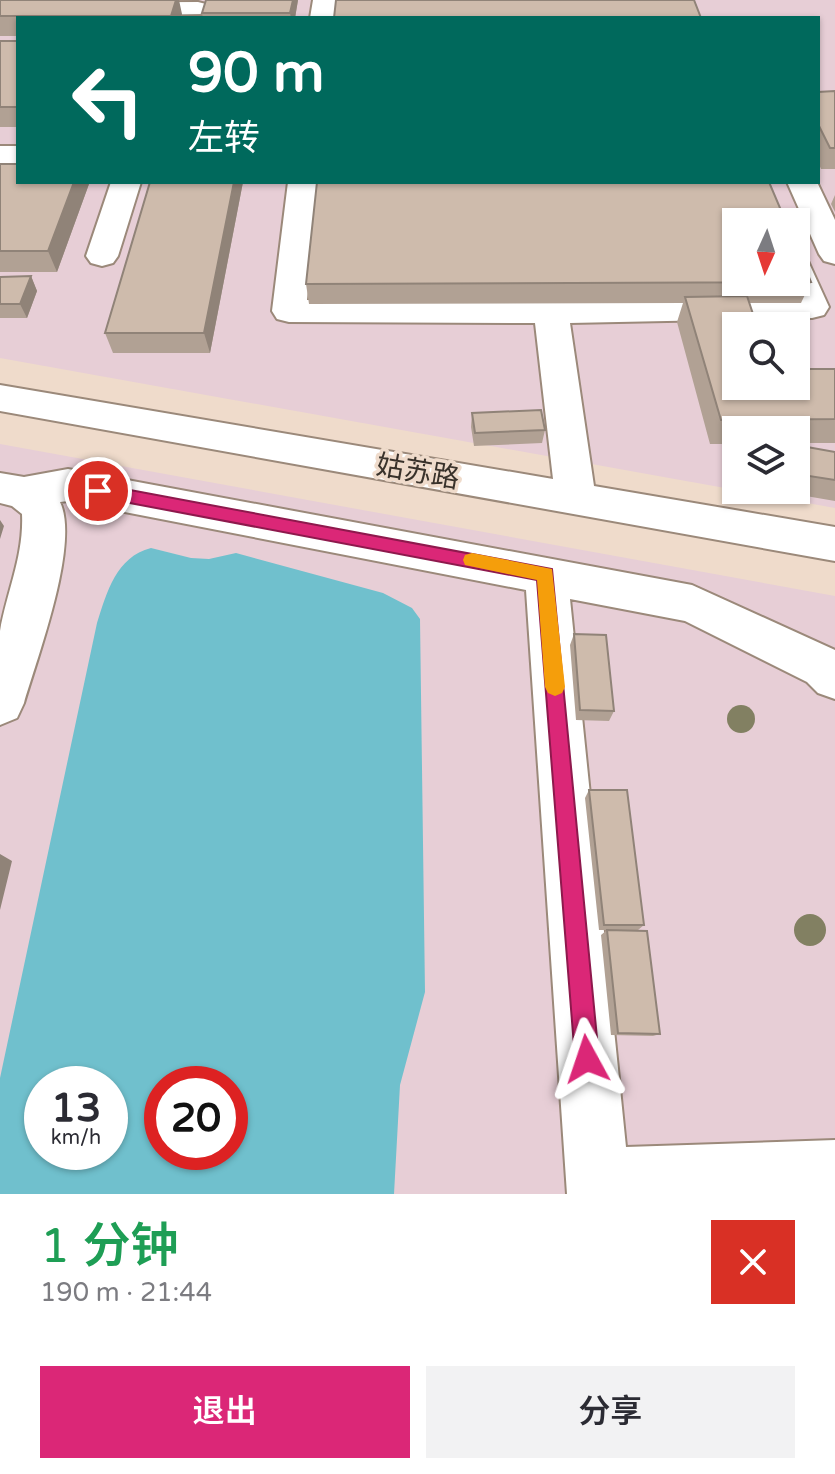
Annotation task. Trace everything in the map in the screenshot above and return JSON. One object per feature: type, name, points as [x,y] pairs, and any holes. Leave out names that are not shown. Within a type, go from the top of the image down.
[{"type":"street","points":[[0,10],[199,9]]},
{"type":"street","points":[[102,256],[125,184]]},
{"type":"street","points":[[303,184],[289,311],[551,312],[812,307],[807,296]]},
{"type":"street","points":[[814,185],[835,254]]},
{"type":"street","points":[[551,312],[576,498]]},
{"type":"street","name":"姑苏路","points":[[0,398],[835,544]]},
{"type":"street","points":[[12,490],[68,485],[692,604],[823,667],[835,678]]},
{"type":"street","points":[[3,685],[37,574],[45,528],[42,507],[12,490]]},
{"type":"street","points":[[546,574],[598,1187],[835,1172]]},
{"type":"shaded area","points":[[0,0],[835,0],[835,508],[810,504],[810,416],[722,416],[722,488],[0,358]]},
{"type":"shaded area","points":[[0,444],[835,596],[835,1194],[0,1194]]},
{"type":"water","points":[[151,548],[191,558],[209,559],[236,553],[383,593],[412,608],[420,619],[425,992],[400,1085],[394,1194],[0,1194],[0,1078],[97,623],[115,577],[129,559]]},
{"type":"building","points":[[0,0],[176,0],[171,16],[0,16]]},
{"type":"building","points":[[206,0],[293,0],[290,13],[202,13]]},
{"type":"building","points":[[336,0],[694,0],[700,16],[334,16]]},
{"type":"building","points":[[0,41],[16,41],[16,107],[0,107]]},
{"type":"building","points":[[835,91],[835,148],[830,148],[820,128],[820,92]]},
{"type":"building","points":[[0,164],[16,164],[16,184],[73,184],[48,251],[0,251]]},
{"type":"building","points":[[149,184],[234,184],[204,333],[105,333]]},
{"type":"building","points":[[317,184],[770,184],[780,208],[722,208],[722,282],[306,284]]},
{"type":"building","points":[[31,276],[20,304],[0,304],[0,277]]},
{"type":"building","points":[[747,296],[752,312],[722,312],[722,400],[810,400],[810,369],[835,369],[835,419],[722,416],[721,420],[685,297]]},
{"type":"building","points":[[541,410],[545,430],[475,433],[472,413]]},
{"type":"building","points":[[810,448],[835,452],[835,480],[810,476]]},
{"type":"building","points":[[574,634],[606,635],[614,711],[580,710]]},
{"type":"building","points":[[589,790],[627,790],[644,925],[604,925]]},
{"type":"building","points":[[607,930],[647,931],[660,1034],[618,1033]]},
{"type":"slow traffic","points":[[472,560],[546,574],[555,687]]},
{"type":"route","points":[[98,491],[546,574],[587,1059]]}]
